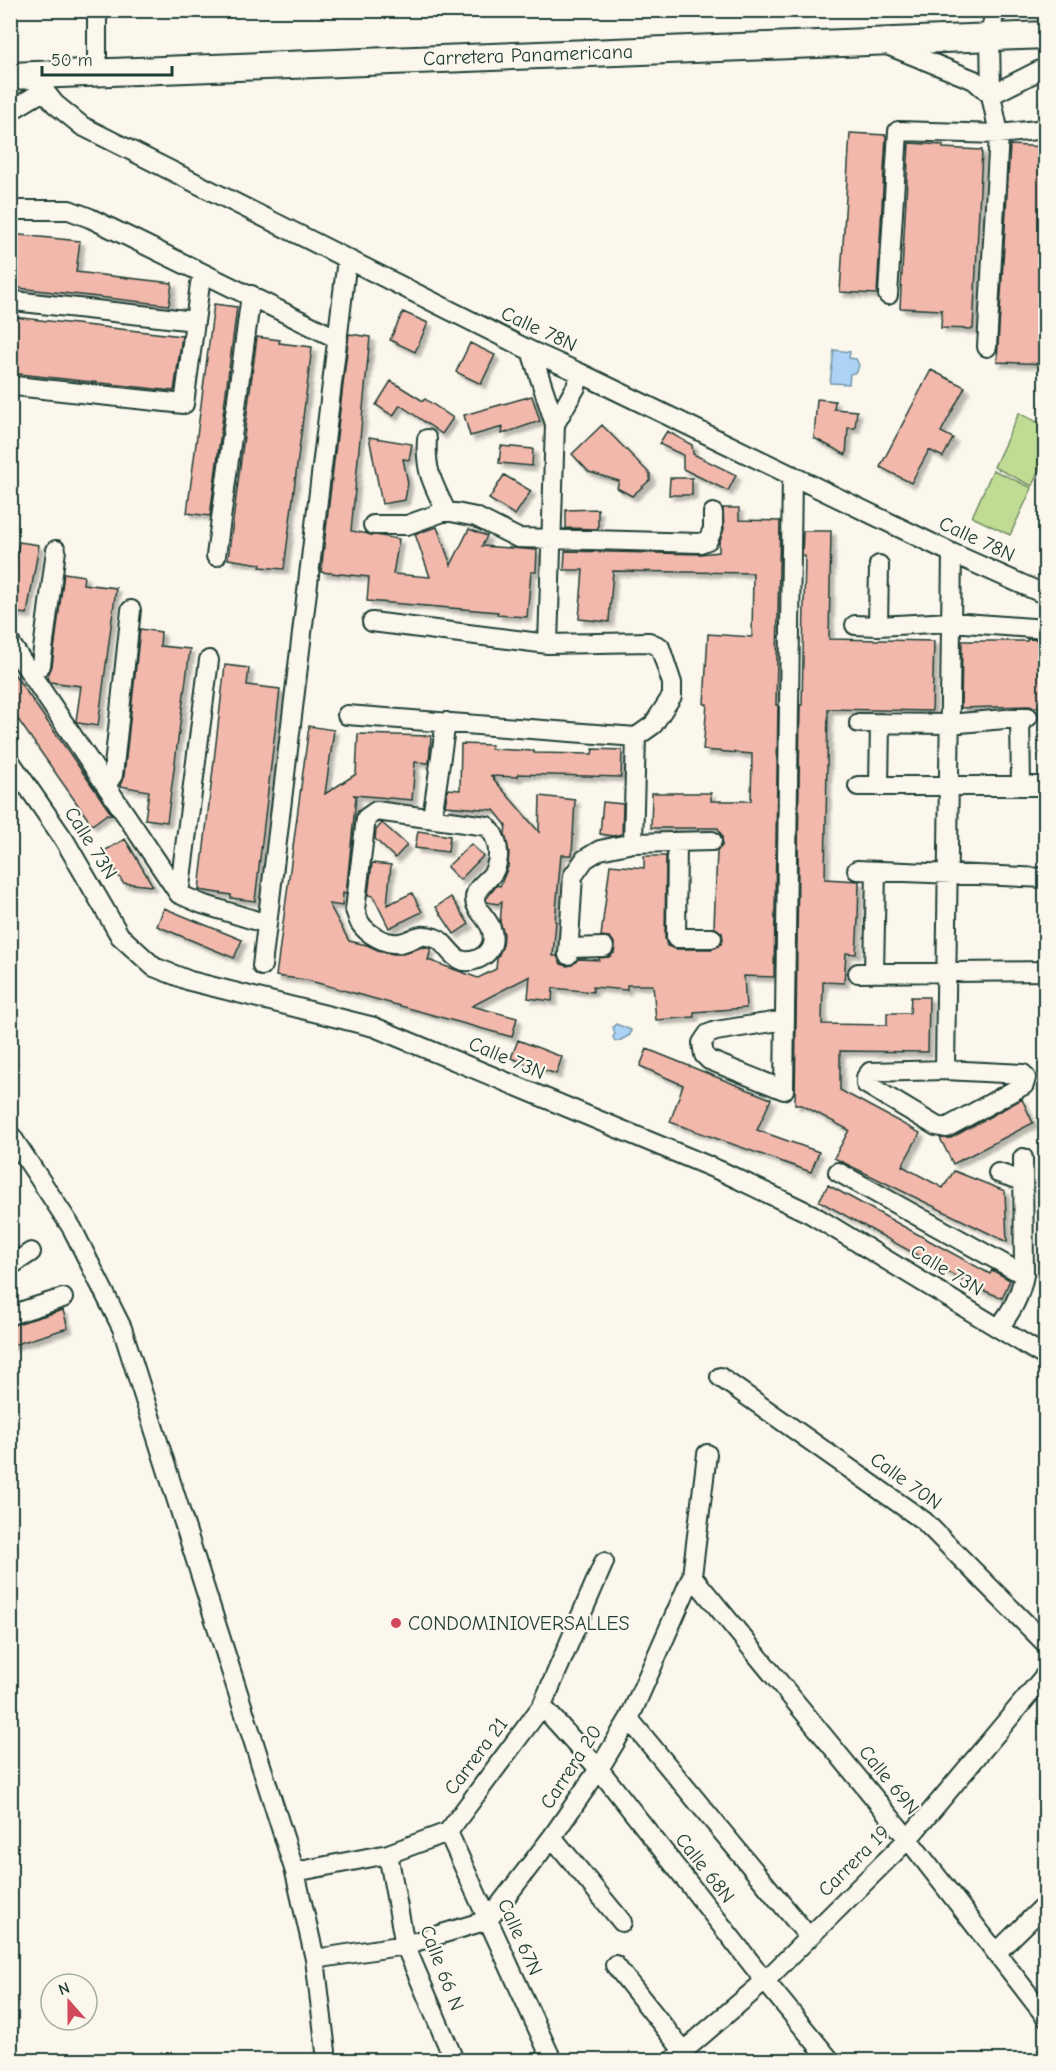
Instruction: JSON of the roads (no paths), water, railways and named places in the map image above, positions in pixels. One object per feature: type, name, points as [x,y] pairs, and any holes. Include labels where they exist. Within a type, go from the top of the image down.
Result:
[{"type":"highway","name":"Carretera Panamericana","points":[[29,80],[97,72],[1046,35]]},
{"type":"street","points":[[97,72],[97,19],[100,10]]},
{"type":"street","points":[[987,347],[999,134],[991,95],[990,36],[994,15],[1001,10]]},
{"type":"street","points":[[877,41],[974,80],[991,95]]},
{"type":"street","points":[[991,95],[1046,67]]},
{"type":"street","points":[[10,111],[29,80]]},
{"type":"street","name":"Calle 78N","points":[[29,80],[82,126],[531,351],[952,553],[1046,595]]},
{"type":"street","points":[[888,295],[898,131],[999,134],[1046,129]]},
{"type":"street","points":[[10,210],[69,210],[90,218],[338,339]]},
{"type":"street","points":[[262,966],[347,258]]},
{"type":"street","points":[[15,386],[184,404],[200,284],[204,274]]},
{"type":"street","points":[[216,556],[251,295]]},
{"type":"street","points":[[14,301],[195,321]]},
{"type":"street","points":[[531,351],[555,424],[548,644]]},
{"type":"street","points":[[555,424],[576,387],[580,373]]},
{"type":"street","points":[[426,439],[425,461],[428,474],[446,511]]},
{"type":"street","points":[[785,1020],[708,1034],[702,1043],[704,1055],[709,1060],[784,1090],[785,1020],[792,475]]},
{"type":"street","points":[[373,525],[407,525],[446,511],[476,517],[518,538],[700,543],[708,540],[713,529],[713,513]]},
{"type":"street","points":[[31,674],[41,665],[56,550]]},
{"type":"street","points":[[945,1070],[952,553]]},
{"type":"street","points":[[878,626],[879,565]]},
{"type":"street","points":[[106,784],[113,776],[132,610]]},
{"type":"street","points":[[347,715],[636,737],[653,725],[672,696],[672,683],[660,647],[649,642],[548,644],[372,622]]},
{"type":"street","points":[[855,625],[951,622],[1046,629]]},
{"type":"street","points":[[10,643],[179,894],[202,904],[267,924]]},
{"type":"street","points":[[179,894],[209,660]]},
{"type":"street","points":[[859,723],[950,724],[1024,718],[1021,786]]},
{"type":"street","points":[[432,818],[446,722]]},
{"type":"street","points":[[879,786],[880,723]]},
{"type":"street","points":[[633,843],[636,737]]},
{"type":"street","name":"Calle 73N","points":[[10,761],[65,841],[120,936],[154,968],[190,981],[374,1027],[723,1172],[811,1214],[1046,1357]]},
{"type":"street","points":[[858,786],[1046,786]]},
{"type":"street","points":[[376,811],[432,818],[488,826],[496,838],[498,844],[495,870],[478,889],[475,896],[475,903],[490,923],[493,938],[490,950],[481,958],[466,962],[451,955],[438,938],[419,934],[400,942],[389,943],[371,934],[360,923],[355,910],[366,818],[376,811]]},
{"type":"street","points":[[604,947],[569,952],[573,876],[585,859],[600,850],[633,843],[712,841]]},
{"type":"street","points":[[677,842],[676,938],[712,938]]},
{"type":"street","points":[[857,870],[1046,878]]},
{"type":"street","points":[[876,871],[866,973],[1046,971]]},
{"type":"street","points":[[945,1070],[1023,1074],[1026,1078],[1024,1085],[946,1128],[936,1126],[866,1084],[866,1077],[870,1072],[945,1070]]},
{"type":"street","points":[[10,1134],[72,1228],[122,1328],[295,1872],[315,1959],[327,2061]]},
{"type":"street","points":[[999,1328],[1021,1293],[1024,1275],[1023,1158]]},
{"type":"street","points":[[838,1172],[1024,1275]]},
{"type":"street","points":[[998,1173],[1023,1181]]},
{"type":"street","points":[[10,1266],[32,1252]]},
{"type":"street","points":[[10,1315],[63,1298]]},
{"type":"street","name":"Calle 70N","points":[[720,1377],[924,1521],[1046,1644]]},
{"type":"street","name":"Carrera 20","points":[[488,1920],[552,1837],[599,1769],[628,1719],[692,1576],[707,1454]]},
{"type":"street","name":"Carrera 21","points":[[448,1832],[542,1706],[604,1562]]},
{"type":"street","name":"Calle 69N","points":[[692,1576],[908,1839],[1046,2017]]},
{"type":"street","name":"Carrera 19","points":[[679,2056],[765,1981],[908,1839],[1046,1674]]},
{"type":"street","name":"Calle 68N","points":[[542,1706],[599,1769],[825,2059]]},
{"type":"street","points":[[628,1719],[809,1937]]},
{"type":"street","points":[[295,1872],[388,1854],[448,1832]]},
{"type":"street","name":"Calle 67N","points":[[448,1832],[552,2061]]},
{"type":"street","points":[[552,1837],[622,1922]]},
{"type":"street","name":"Calle 66 N","points":[[388,1854],[405,1945],[454,2061]]},
{"type":"street","points":[[996,1953],[1046,1904]]},
{"type":"street","points":[[315,1959],[405,1945],[488,1920]]},
{"type":"street","points":[[615,1965],[679,2056]]},
{"type":"water","points":[[834,350],[850,352],[849,358],[856,359],[859,365],[857,372],[850,374],[849,384],[830,383]]},
{"type":"water","points":[[616,1024],[631,1030],[630,1035],[615,1041],[613,1027]]},
{"type":"place","name":"CONDOMINIOVERSALLES","points":[[396,1623]]}]
